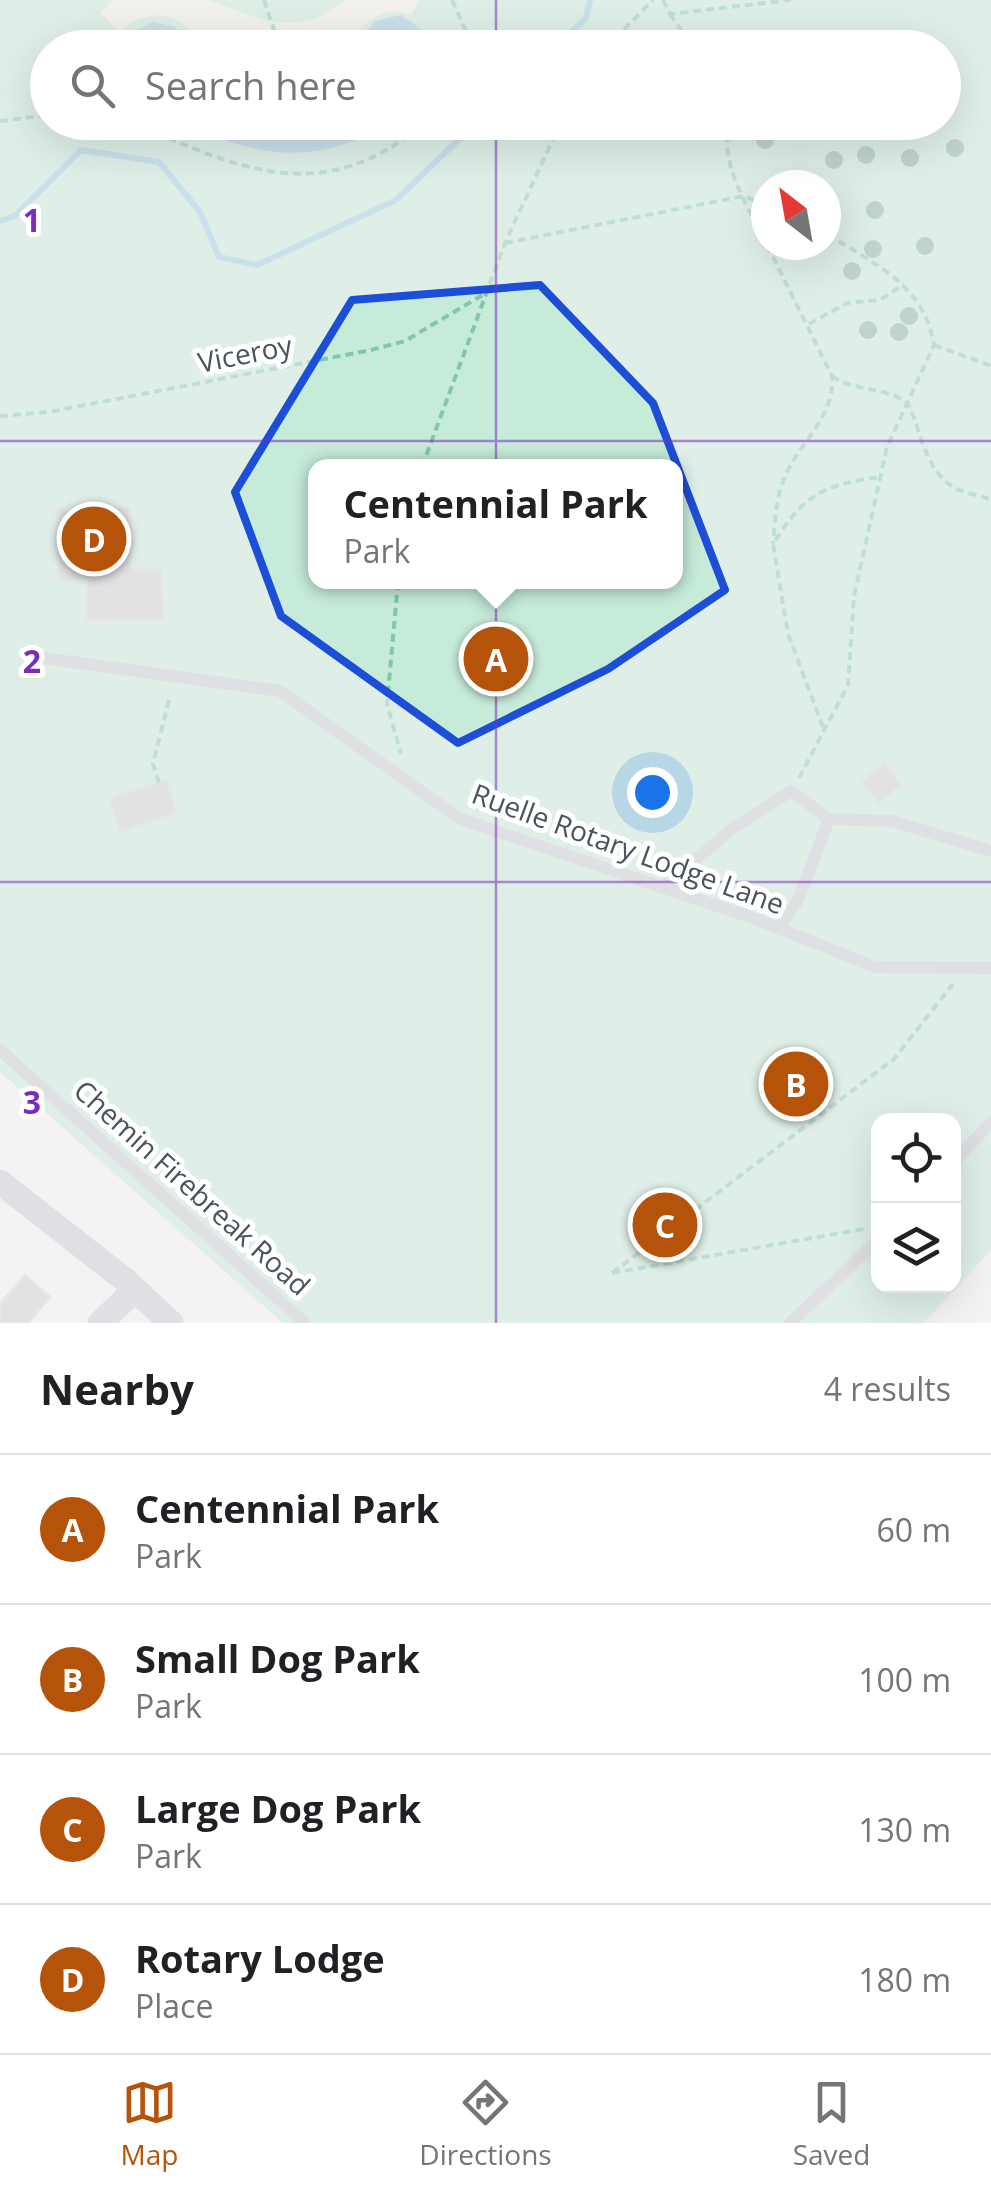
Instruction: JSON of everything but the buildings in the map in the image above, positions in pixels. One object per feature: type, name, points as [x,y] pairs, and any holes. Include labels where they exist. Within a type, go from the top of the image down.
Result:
[{"type":"street","points":[[0,1182],[172,1323]]},
{"type":"street","points":[[100,1323],[135,1290]]},
{"type":"lane","name":"Ruelle Rotary Lodge Lane","points":[[42,658],[280,690],[460,819],[779,929],[875,967],[991,968]]},
{"type":"lane","points":[[662,888],[732,829],[791,791],[829,819],[892,821],[991,850]]},
{"type":"lane","points":[[779,929],[798,900],[829,819]]},
{"type":"lane","name":"Chemin Firebreak Road","points":[[0,1050],[305,1323]]},
{"type":"lane","points":[[961,1154],[991,1122]]},
{"type":"lane","points":[[790,1323],[871,1247]]},
{"type":"path","points":[[264,0],[274,30]]},
{"type":"path","points":[[452,0],[465,30]]},
{"type":"path","points":[[623,30],[652,0]]},
{"type":"path","points":[[663,0],[681,30]]},
{"type":"path","points":[[670,14],[792,0]]},
{"type":"path","points":[[0,121],[30,117]]},
{"type":"path","points":[[175,140],[241,168],[288,175],[334,172],[398,140]]},
{"type":"path","points":[[425,459],[505,244],[553,140]]},
{"type":"path","points":[[726,140],[751,211]]},
{"type":"path","points":[[505,244],[744,196],[751,199]]},
{"type":"path","points":[[791,791],[848,685],[854,596],[887,447],[934,345],[922,303],[904,284],[841,243]]},
{"type":"path","points":[[774,260],[832,376],[834,398],[786,474],[776,502],[773,544],[788,634],[824,728]]},
{"type":"path","points":[[807,325],[847,303],[880,300],[904,284]]},
{"type":"path","name":"Viceroy","points":[[0,416],[48,412],[372,350],[405,341],[486,294]]},
{"type":"path","points":[[934,345],[991,366]]},
{"type":"path","points":[[832,376],[842,384],[882,389],[908,403],[923,449],[936,468],[953,487],[991,500]]},
{"type":"path","points":[[773,544],[794,510],[821,490],[880,477]]},
{"type":"path","points":[[397,589],[387,704],[407,778]]},
{"type":"path","points":[[159,783],[153,764],[174,676]]},
{"type":"path","points":[[871,1228],[612,1273],[894,1059],[965,969]]},
{"type":"highlighted area","points":[[540,285],[653,403],[725,590],[608,669],[458,743],[281,616],[235,492],[352,300]]},
{"type":"green space","points":[[0,0],[991,0],[991,1250],[961,1283],[961,1113],[871,1113],[871,1293],[952,1293],[924,1323],[283,1323],[0,1072]]},
{"type":"sand","points":[[113,0],[207,0],[263,20],[289,23],[314,20],[347,0],[418,0],[412,15],[382,14],[359,30],[190,30],[176,20],[154,15],[118,30],[100,13]]},
{"type":"water","points":[[401,15],[423,30],[367,30],[375,21]]},
{"type":"water","points":[[153,22],[178,30],[138,30]]},
{"type":"water","points":[[226,140],[356,140],[289,153]]},
{"type":"waterway","points":[[574,30],[586,18],[590,0]]},
{"type":"waterway","points":[[0,221],[15,216],[81,150],[159,162],[200,212],[219,257],[257,265],[396,200],[458,140]]},
{"type":"place","name":"Rotary Lodge","points":[[94,539]]},
{"type":"place","name":"Centennial Park","points":[[496,659]]},
{"type":"place","name":"Small Dog Park","points":[[796,1084]]},
{"type":"place","name":"Large Dog Park","points":[[665,1225]]}]
